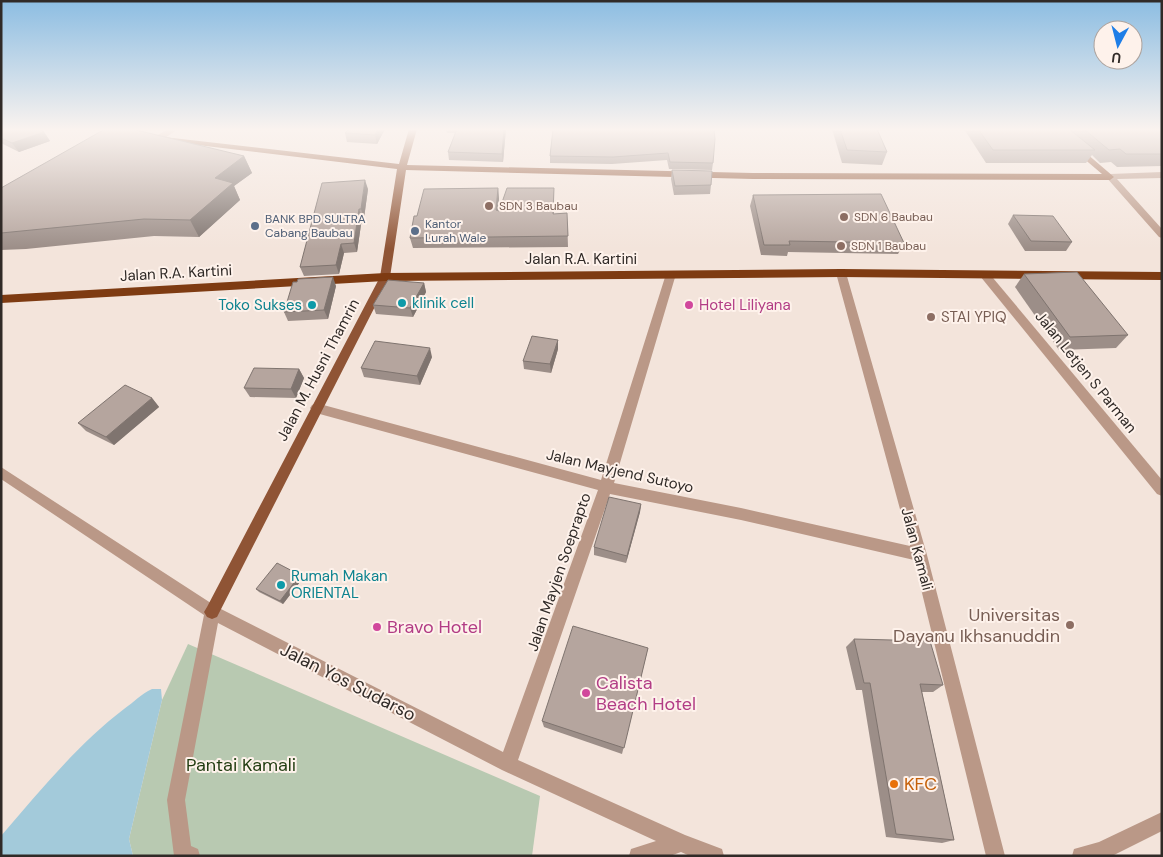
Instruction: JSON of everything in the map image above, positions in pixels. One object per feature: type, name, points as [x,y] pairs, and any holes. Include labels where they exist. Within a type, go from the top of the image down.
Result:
[{"type":"highway","name":"Jalan R.A. Kartini","points":[[1,299],[385,277],[841,273],[1162,276]]},
{"type":"main road","name":"Jalan M. Husni Thamrin","points":[[212,612],[385,277],[402,169]]},
{"type":"main road","points":[[480,169],[753,176],[1110,177]]},
{"type":"main road","points":[[1101,169],[1110,177]]},
{"type":"street","points":[[1110,177],[1162,175]]},
{"type":"street","points":[[1110,177],[1162,235]]},
{"type":"street","name":"Jalan Kamali","points":[[841,273],[920,555],[996,856]]},
{"type":"street","name":"Jalan Mayjen Soeprapto","points":[[508,764],[606,487],[671,274]]},
{"type":"street","name":"Jalan Letjen S Parman","points":[[984,274],[1162,490]]},
{"type":"street","name":"Jalan Mayjend Sutoyo","points":[[316,408],[606,487],[741,514],[920,555]]},
{"type":"street","name":"Jalan Yos Sudarso","points":[[1,472],[212,612],[508,764],[681,843],[715,856]]},
{"type":"street","points":[[191,856],[182,852],[176,800],[212,612]]},
{"type":"street","points":[[1080,856],[1101,851],[1162,821]]},
{"type":"street","points":[[638,856],[681,843]]},
{"type":"green space","name":"Pantai Kamali","points":[[188,644],[540,796],[532,856],[133,856],[129,839],[162,700]]},
{"type":"water","points":[[152,689],[161,689],[162,700],[129,839],[133,856],[1,856],[1,836],[44,786],[91,737]]},
{"type":"building","points":[[35,169],[227,169],[215,178],[233,183],[190,220],[144,219],[1,233],[1,188]]},
{"type":"building","points":[[672,170],[712,171],[711,185],[675,186]]},
{"type":"building","points":[[365,180],[354,243],[341,244],[336,265],[300,267],[322,183]]},
{"type":"building","points":[[498,188],[496,210],[499,211],[507,188],[554,188],[553,214],[567,213],[568,236],[410,238],[414,216],[417,216],[424,189]]},
{"type":"building","points":[[881,194],[904,243],[789,241],[790,245],[764,245],[753,195]]},
{"type":"building","points":[[1013,215],[1053,216],[1072,242],[1031,241]]},
{"type":"building","points":[[1077,272],[1128,335],[1070,337],[1024,274]]},
{"type":"building","points":[[333,277],[324,310],[284,312],[293,282],[297,282],[298,279]]},
{"type":"building","points":[[388,280],[424,283],[410,308],[373,305]]},
{"type":"building","points":[[532,336],[558,340],[550,364],[523,361]]},
{"type":"building","points":[[375,341],[430,348],[417,376],[361,368]]},
{"type":"building","points":[[254,368],[299,369],[291,389],[244,388]]},
{"type":"building","points":[[125,385],[152,398],[106,437],[78,423]]},
{"type":"building","points":[[609,497],[641,504],[627,556],[594,547]]},
{"type":"building","name":"Rumah Makan ORIENTAL","points":[[277,563],[300,575],[280,601],[256,589]]},
{"type":"building","points":[[573,626],[648,648],[624,748],[542,721]]},
{"type":"building","points":[[854,639],[930,641],[943,685],[920,684],[954,840],[896,834],[870,683],[864,683]]},
{"type":"place","name":"SDN 3 Baubau","points":[[489,206]]},
{"type":"place","name":"SDN 6 Baubau","points":[[844,217]]},
{"type":"place","name":"BANK BPD SULTRA Cabang Baubau","points":[[255,226]]},
{"type":"place","name":"Kantor Lurah Wale","points":[[415,231]]},
{"type":"place","name":"SDN 1 Baubau","points":[[841,246]]},
{"type":"place","name":"klinik cell","points":[[402,303]]},
{"type":"place","name":"Toko Sukses","points":[[312,305]]},
{"type":"place","name":"Hotel Liliyana","points":[[689,305]]},
{"type":"place","name":"STAI YPIQ","points":[[931,317]]},
{"type":"place","name":"Rumah Makan ORIENTAL","points":[[281,585]]},
{"type":"place","name":"Universitas Dayanu Ikhsanuddin","points":[[1070,625]]},
{"type":"place","name":"Bravo Hotel","points":[[377,627]]},
{"type":"place","name":"Calista Beach Hotel","points":[[586,693]]},
{"type":"place","name":"KFC","points":[[894,784]]}]
